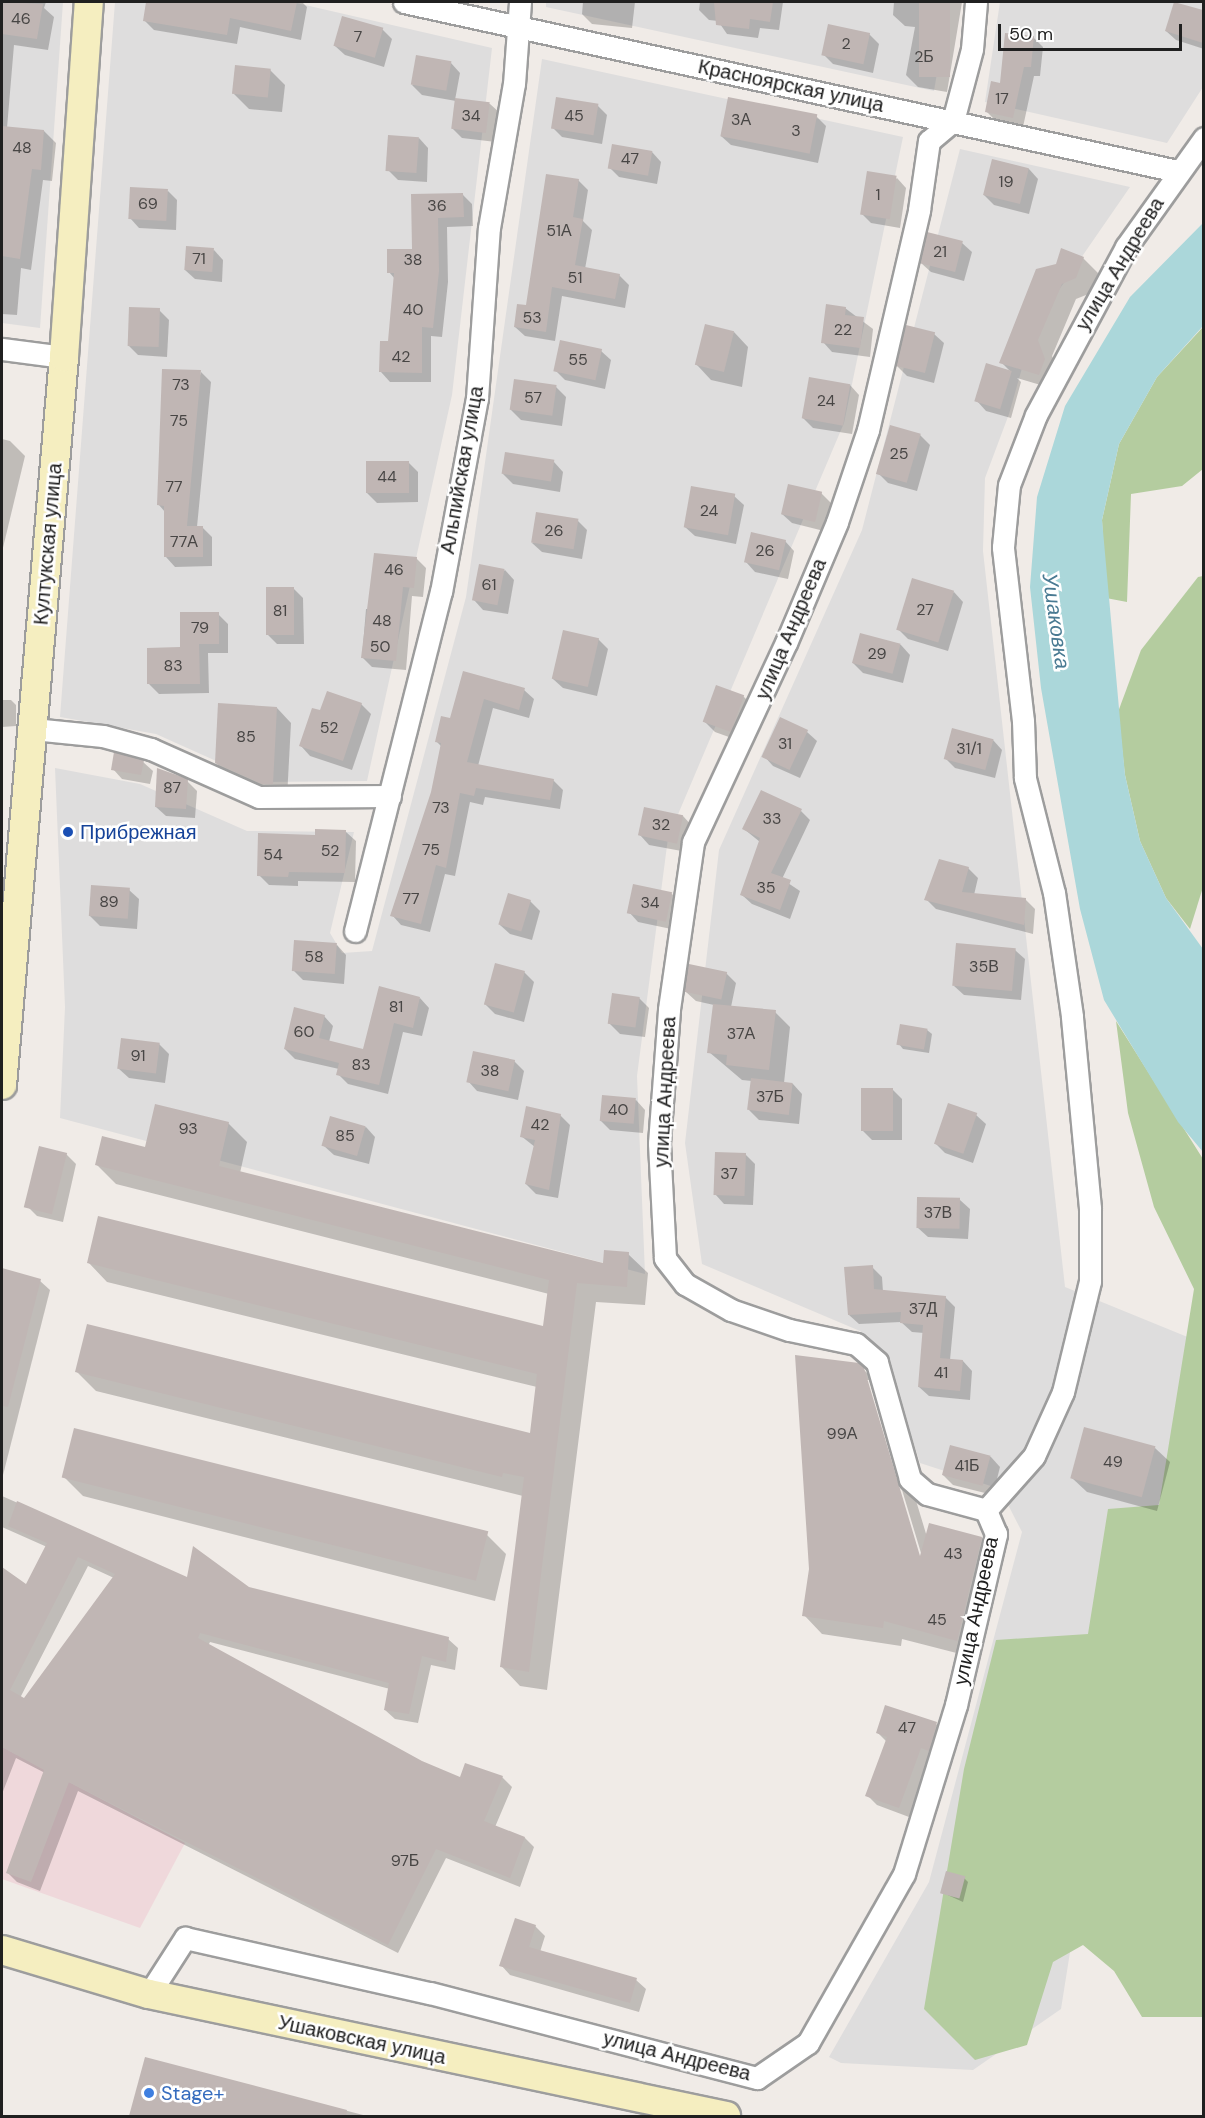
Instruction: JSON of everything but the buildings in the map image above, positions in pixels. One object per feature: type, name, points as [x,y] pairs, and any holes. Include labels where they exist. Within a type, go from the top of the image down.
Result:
[{"type":"main road","name":"Култукская улица","points":[[2,1085],[64,357],[89,2]]},
{"type":"main road","name":"Ушаковская улица","points":[[2,1950],[149,1994],[726,2116]]},
{"type":"street","name":"Красноярская улица","points":[[404,2],[1178,171]]},
{"type":"street","name":"Альпийская улица","points":[[356,931],[441,592],[477,398],[489,228],[520,27],[520,2]]},
{"type":"street","points":[[953,121],[972,49],[976,2]]},
{"type":"street","name":"улица Андреева","points":[[953,121],[929,141],[919,210],[868,430],[837,522],[693,842],[669,1009],[659,1143],[665,1258],[685,1284],[731,1310],[789,1330],[856,1344],[877,1362],[910,1479],[927,1494],[986,1510]]},
{"type":"street","name":"улица Андреева","points":[[986,1510],[1034,1456],[1063,1392],[1090,1281],[1090,1208],[1072,1016],[1054,894],[1025,778],[1023,721],[1003,547],[1009,485],[1036,415],[1126,247],[1203,138]]},
{"type":"street","points":[[2,349],[64,357]]},
{"type":"street","points":[[33,729],[103,736],[151,749],[259,797],[390,796]]},
{"type":"street","name":"улица Андреева","points":[[149,1994],[185,1938],[430,1993],[757,2078],[808,2043],[904,1875],[956,1705],[996,1534],[986,1510]]},
{"type":"shaded area","points":[[2,2],[63,2],[40,328],[2,323]]},
{"type":"shaded area","points":[[115,2],[292,2],[492,48],[452,395],[367,781],[263,782],[156,734],[60,717]]},
{"type":"shaded area","points":[[546,2],[949,2],[934,91],[546,7]]},
{"type":"shaded area","points":[[1000,2],[1203,2],[1203,87],[1167,143],[985,102]]},
{"type":"shaded area","points":[[542,59],[903,137],[844,423],[668,838],[637,1076],[645,1274],[60,1118],[65,1007],[55,768],[140,784],[247,831],[354,832],[330,933],[342,953],[372,951],[466,597]]},
{"type":"shaded area","points":[[960,149],[1130,187],[1034,326],[1009,414],[985,478],[983,551],[1065,1287],[1190,1338],[1203,1373],[1074,1927],[1061,2009],[973,2070],[841,2063],[829,2057],[929,1882],[1022,1532],[1000,1489],[920,1463],[885,1354],[860,1331],[702,1264],[685,1143],[719,850],[862,530]]},
{"type":"shaded area","points":[[2,1747],[185,1843],[140,1928],[2,1879]]},
{"type":"green space","points":[[1203,327],[1203,469],[1182,486],[1131,494],[1127,602],[1106,598],[1102,520],[1119,444],[1157,377]]},
{"type":"green space","points":[[1203,576],[1204,884],[1190,929],[1166,898],[1140,841],[1125,775],[1118,712],[1141,650],[1198,577]]},
{"type":"green space","points":[[1116,1021],[1203,1159],[1203,2017],[1142,2017],[1114,1971],[1083,1945],[1053,1962],[1027,2045],[975,2060],[924,2009],[964,1769],[996,1640],[1088,1634],[1108,1509],[1159,1505],[1194,1289],[1154,1207],[1128,1113]]},
{"type":"water","name":"Ушаковка","points":[[1203,223],[1203,326],[1157,377],[1119,444],[1102,520],[1125,775],[1140,841],[1166,898],[1203,949],[1203,1152],[1178,1122],[1104,1000],[1080,909],[1041,688],[1030,587],[1037,497],[1065,406],[1130,297]]},
{"type":"place","name":"Прибрежная","points":[[68,832]]},
{"type":"place","name":"Stage+","points":[[149,2093]]}]
